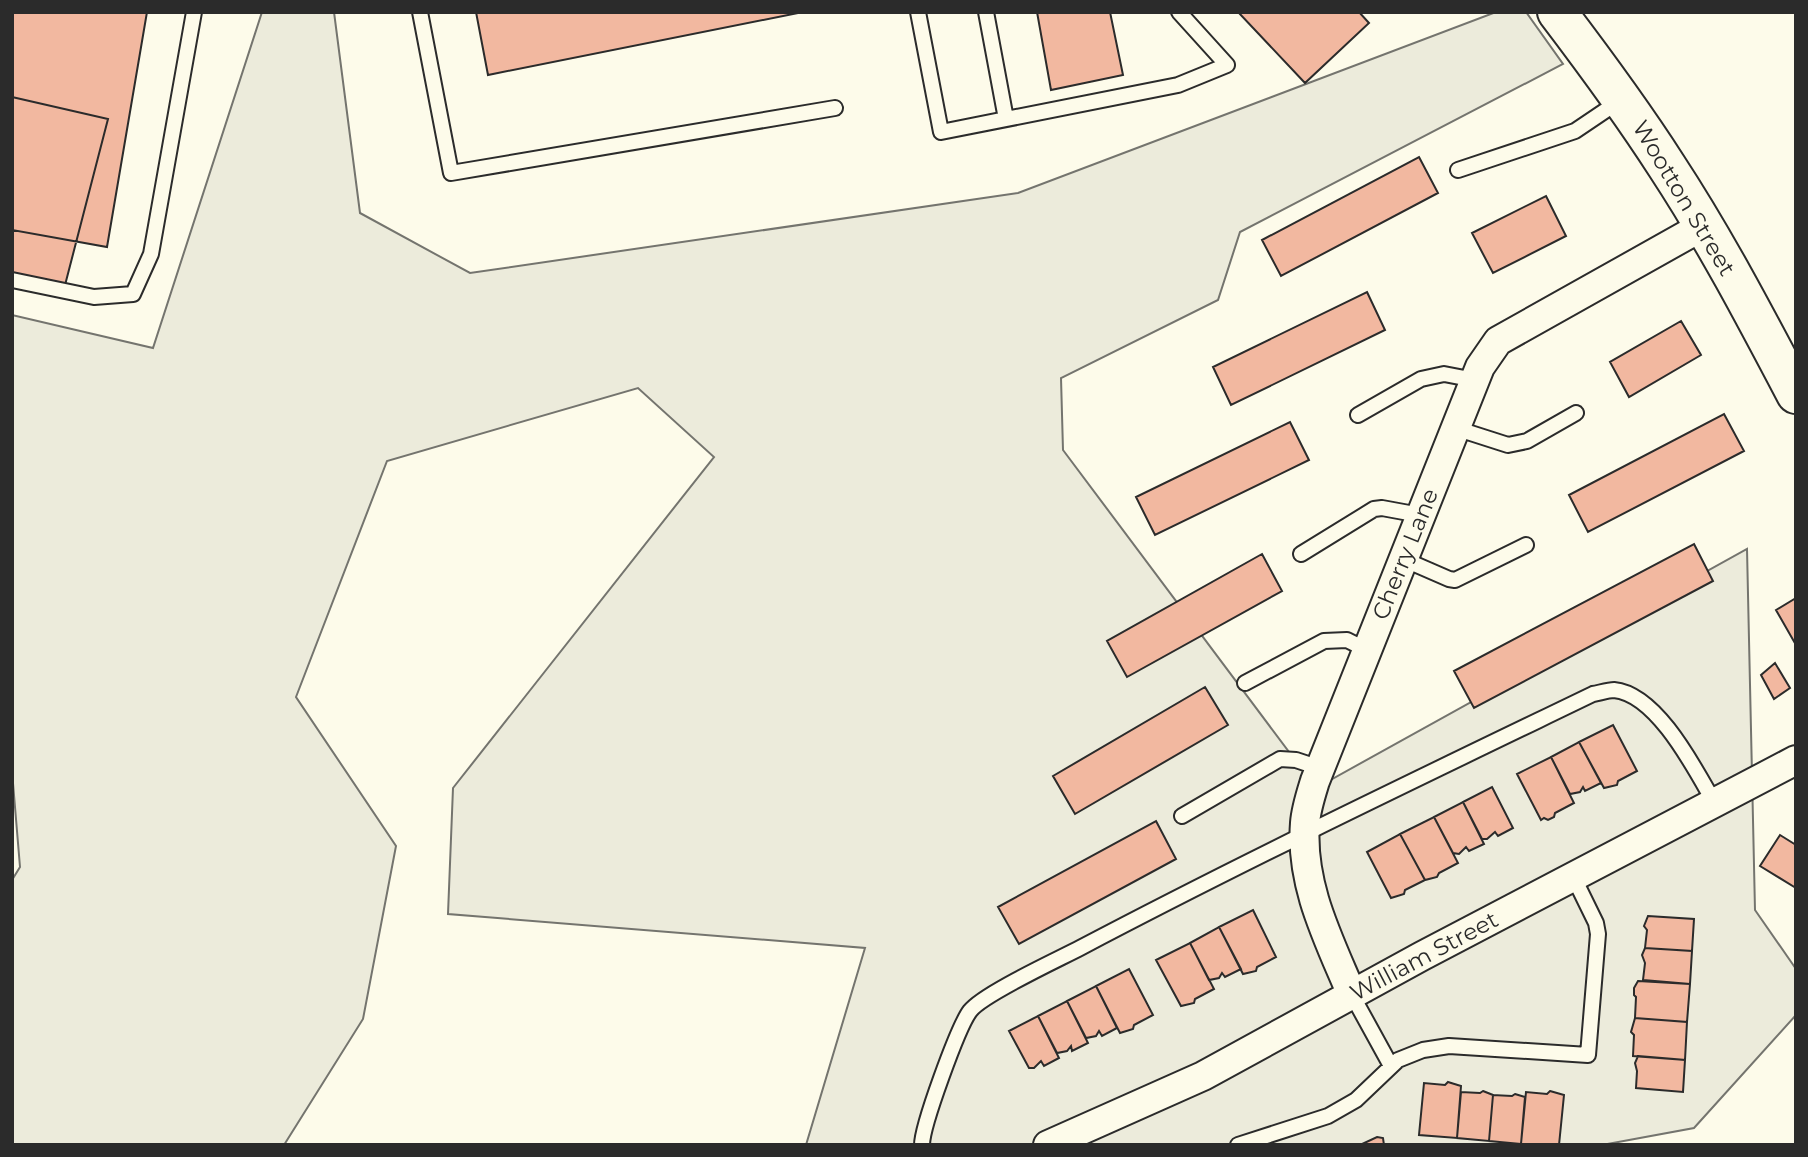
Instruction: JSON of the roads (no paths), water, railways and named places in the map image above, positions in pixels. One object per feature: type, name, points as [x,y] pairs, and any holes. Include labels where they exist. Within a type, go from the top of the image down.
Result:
[{"type":"street","name":"Wootton Street","points":[[1557,12],[1623,99],[1703,226],[1796,394]]},
{"type":"street","name":"Cherry Lane","points":[[1352,995],[1314,904],[1305,863],[1305,821],[1320,768],[1480,367],[1498,341],[1703,226]]},
{"type":"street","name":"William Street","points":[[1048,1145],[1203,1076],[1573,876],[1796,760]]},
{"type":"lane","points":[[12,280],[94,298],[133,294],[151,254],[194,12]]},
{"type":"lane","points":[[420,12],[451,173],[835,108]]},
{"type":"lane","points":[[918,12],[941,132],[1178,85],[1227,65],[1179,12]]},
{"type":"lane","points":[[986,12],[1006,119]]},
{"type":"lane","points":[[1458,170],[1575,131],[1623,99]]},
{"type":"lane","points":[[1358,415],[1420,379],[1444,374],[1475,380]]},
{"type":"lane","points":[[1455,428],[1508,445],[1527,440],[1576,413]]},
{"type":"lane","points":[[1301,554],[1374,509],[1382,508],[1420,516]]},
{"type":"lane","points":[[1403,559],[1455,580],[1526,545]]},
{"type":"lane","points":[[1245,683],[1324,641],[1347,640],[1367,650]]},
{"type":"lane","points":[[922,1145],[932,1105],[970,1010],[991,995],[1305,834],[1593,694],[1614,690],[1631,696],[1661,719],[1690,760],[1714,802]]},
{"type":"lane","points":[[1182,816],[1280,759],[1296,760],[1320,768]]},
{"type":"lane","points":[[1238,1145],[1328,1116],[1356,1100],[1398,1060],[1423,1050],[1449,1046],[1588,1055],[1598,934],[1596,923],[1573,876]]},
{"type":"lane","points":[[1352,995],[1391,1066]]}]
